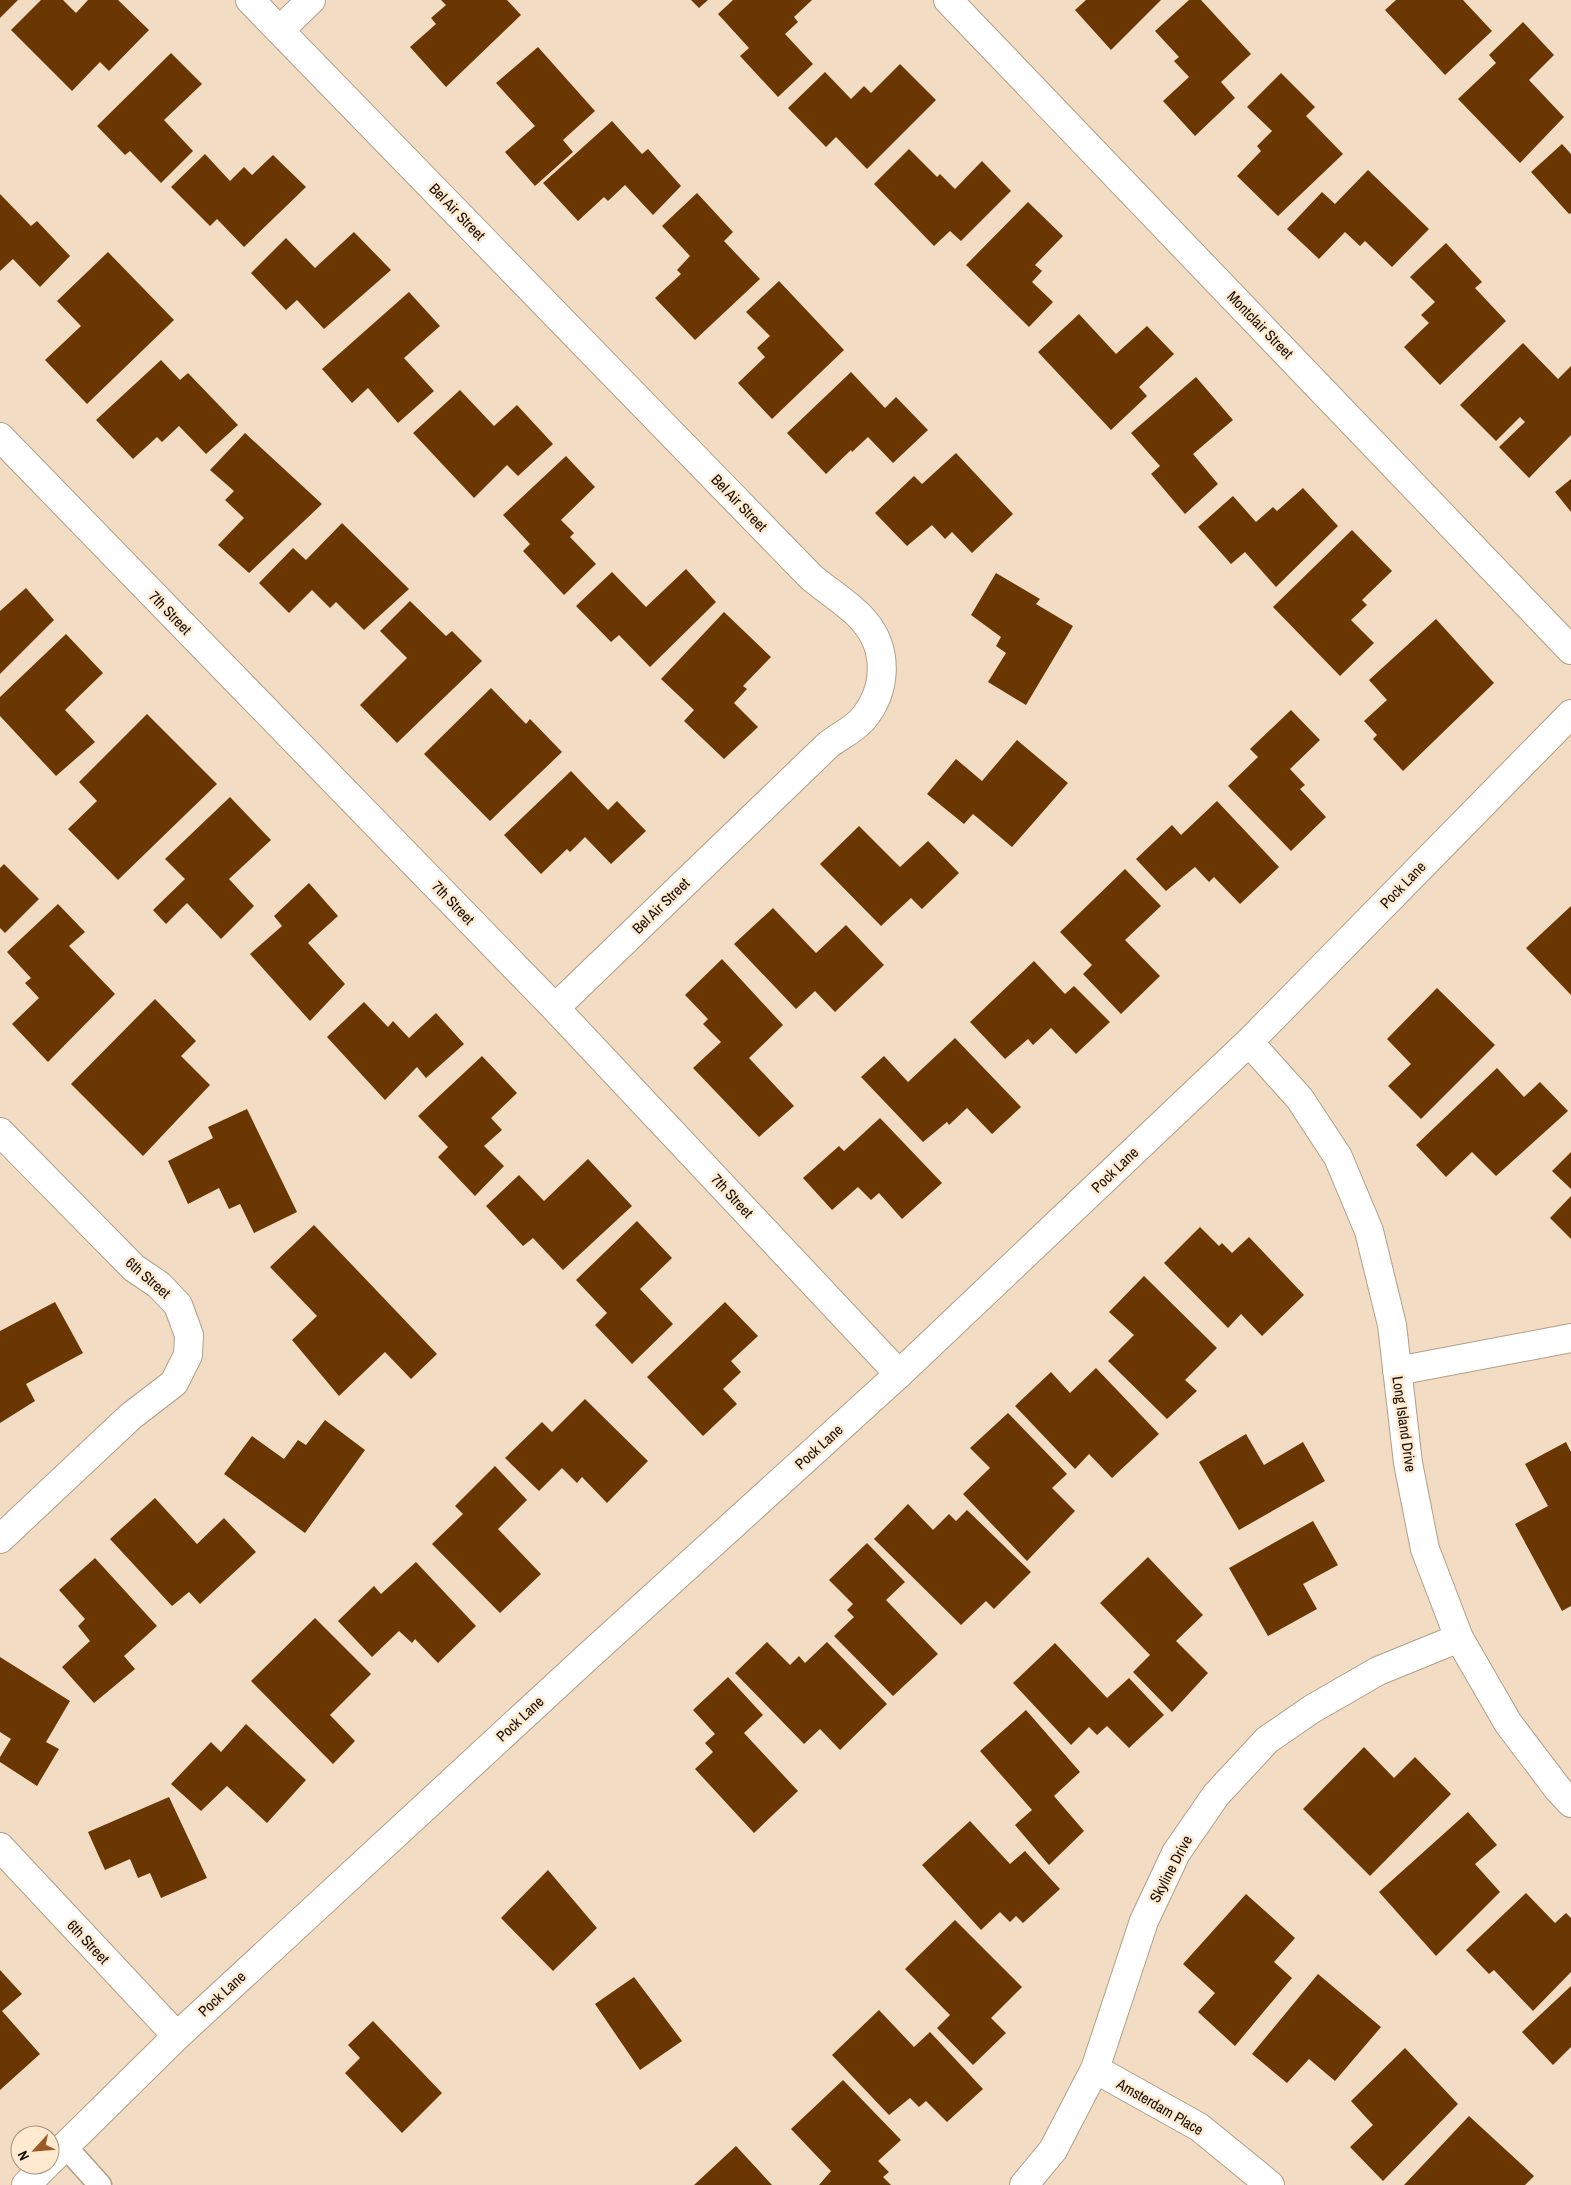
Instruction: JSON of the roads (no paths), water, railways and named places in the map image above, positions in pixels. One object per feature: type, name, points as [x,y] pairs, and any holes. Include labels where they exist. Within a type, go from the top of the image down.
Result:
[{"type":"street","name":"Bel Air Street","points":[[250,0],[811,577],[864,621],[880,649],[883,662],[879,690],[862,720],[828,745],[555,1008]]},
{"type":"street","points":[[280,30],[311,0]]},
{"type":"street","name":"Montclair Street","points":[[948,0],[1571,650]]},
{"type":"street","name":"7th Street","points":[[0,437],[555,1008],[899,1374]]},
{"type":"street","name":"Pock Lane","points":[[60,2152],[177,2036],[576,1667],[899,1374],[1249,1042],[1571,714]]},
{"type":"street","name":"Long Island Drive","points":[[1249,1042],[1300,1099],[1338,1157],[1368,1231],[1392,1325],[1408,1463],[1425,1549],[1459,1638],[1508,1723],[1558,1789],[1571,1803]]},
{"type":"street","name":"6th Street","points":[[0,1132],[134,1268],[160,1285],[178,1305],[189,1335],[188,1355],[174,1383],[131,1416],[0,1539]]},
{"type":"street","points":[[1397,1371],[1571,1338]]},
{"type":"street","name":"Skyline Drive","points":[[1024,2185],[1052,2150],[1095,2069],[1144,1921],[1176,1853],[1216,1795],[1267,1740],[1312,1709],[1378,1671],[1459,1638]]},
{"type":"street","name":"6th Street","points":[[0,1848],[177,2036]]},
{"type":"street","name":"Amsterdam Place","points":[[1095,2069],[1199,2127],[1270,2185]]},
{"type":"street","points":[[26,2185],[36,2175]]},
{"type":"lane","points":[[60,2155],[100,2185]]}]
